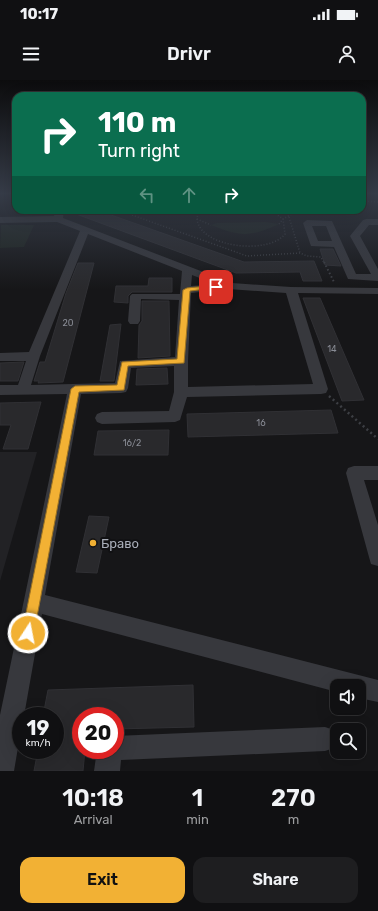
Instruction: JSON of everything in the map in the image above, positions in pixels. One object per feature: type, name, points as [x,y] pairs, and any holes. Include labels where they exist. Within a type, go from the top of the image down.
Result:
[{"type":"street","points":[[78,225],[230,286]]},
{"type":"street","points":[[338,244],[352,277],[378,277],[355,236],[363,225]]},
{"type":"street","points":[[23,389],[34,356],[85,229]]},
{"type":"street","points":[[102,418],[175,416],[181,392],[181,361],[187,270]]},
{"type":"street","points":[[134,321],[136,296],[186,293],[230,286],[291,290],[378,291]]},
{"type":"street","points":[[181,392],[321,389],[291,290]]},
{"type":"street","points":[[0,357],[34,356]]},
{"type":"street","points":[[0,390],[121,388],[125,364],[181,361]]},
{"type":"street","points":[[1,771],[75,389]]},
{"type":"street","points":[[378,473],[354,474],[378,557]]},
{"type":"street","points":[[34,602],[331,679]]},
{"type":"street","points":[[366,688],[378,692]]},
{"type":"street","points":[[124,748],[325,739]]},
{"type":"street","points":[[107,771],[108,759]]},
{"type":"path","points":[[161,225],[247,256],[300,253],[307,256],[321,257],[339,291]]},
{"type":"path","points":[[199,225],[201,230],[218,240],[229,244],[244,246],[270,245],[278,242],[285,234],[284,225]]},
{"type":"path","points":[[292,225],[300,253]]},
{"type":"path","points":[[321,389],[378,439]]},
{"type":"shaded area","points":[[1,225],[34,225],[24,247],[0,248]]},
{"type":"shaded area","points":[[212,225],[276,225],[261,231],[245,234],[221,229]]},
{"type":"shaded area","points":[[0,452],[37,452],[0,581]]},
{"type":"building","points":[[107,225],[140,225],[244,262],[314,261],[322,281],[303,281],[300,272],[236,273]]},
{"type":"building","points":[[320,249],[333,249],[341,266],[325,265]]},
{"type":"building","points":[[78,263],[94,263],[63,382],[38,383],[39,381],[34,381],[40,362],[45,362],[66,293]]},
{"type":"building","points":[[149,278],[172,278],[172,292],[132,292],[128,296],[128,303],[114,302],[116,286],[148,286]]},
{"type":"building","points":[[303,298],[320,298],[364,400],[342,401]]},
{"type":"building","points":[[142,301],[169,301],[170,356],[138,358],[139,325],[142,321]]},
{"type":"building","points":[[121,324],[114,381],[100,381],[110,325]]},
{"type":"building","points":[[24,362],[18,381],[0,381],[0,363]]},
{"type":"building","points":[[167,368],[168,384],[136,385],[137,369]]},
{"type":"building","points":[[41,402],[28,449],[3,449],[11,425],[0,425],[0,403]]},
{"type":"building","points":[[331,410],[338,433],[188,437],[187,414]]},
{"type":"building","points":[[169,430],[168,455],[94,455],[98,431]]},
{"type":"building","points":[[89,516],[109,517],[97,573],[76,572]]},
{"type":"building","points":[[193,685],[194,727],[124,729],[124,707],[72,707],[72,759],[84,759],[83,771],[34,771],[36,759],[64,759],[64,707],[45,707],[48,690]]},
{"type":"place","name":"Браво","points":[[93,543]]},
{"type":"route","points":[[28,633],[75,389],[121,388],[125,364],[181,361],[187,290],[216,287]]}]
